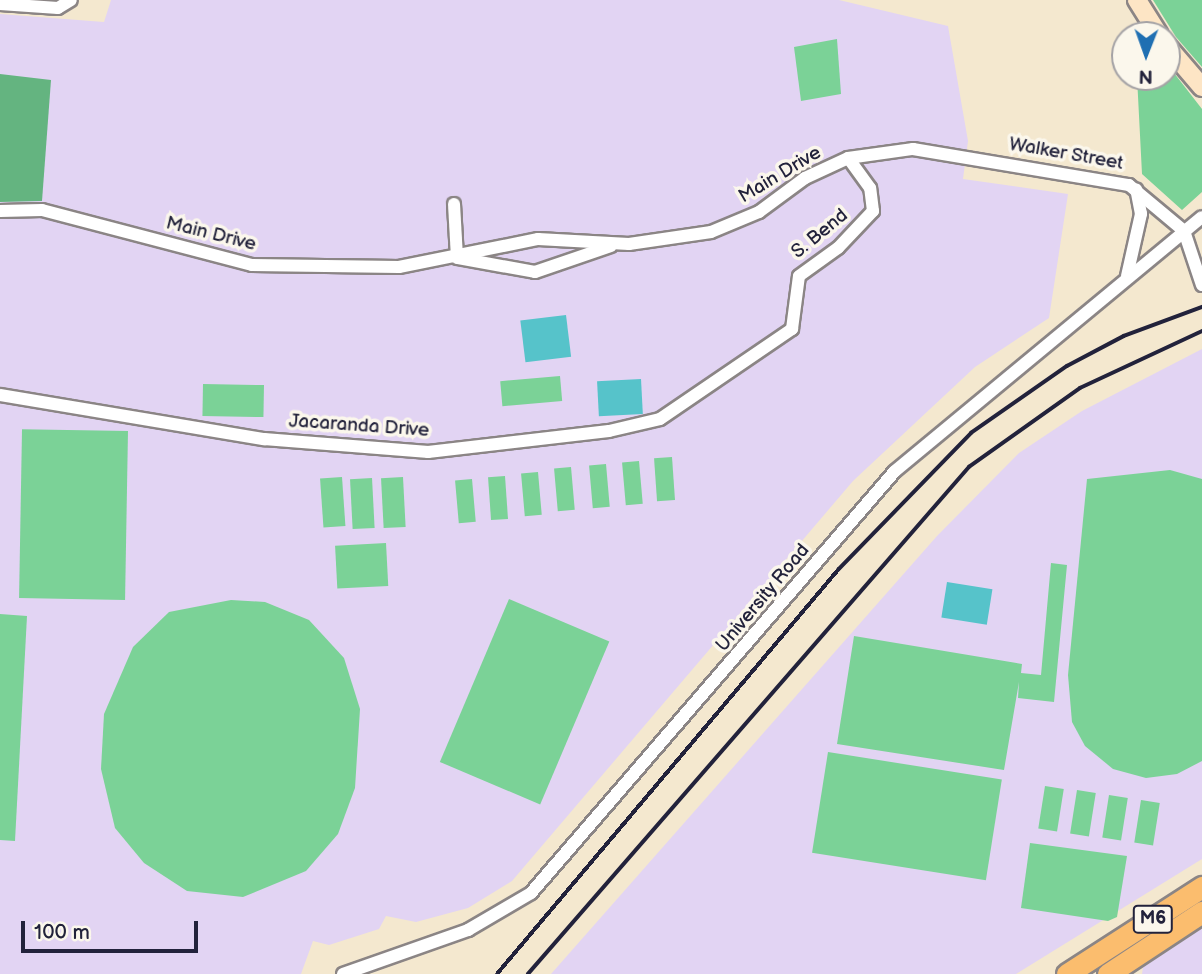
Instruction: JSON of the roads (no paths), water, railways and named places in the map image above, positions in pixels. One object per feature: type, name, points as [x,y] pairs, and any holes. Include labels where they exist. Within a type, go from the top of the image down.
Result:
[{"type":"main road","points":[[1137,0],[1150,21]]},
{"type":"main road","points":[[1181,62],[1202,86]]},
{"type":"main road","name":"M6","points":[[1067,974],[1202,887]]},
{"type":"main road","name":"M6","points":[[1112,972],[1202,912]]},
{"type":"main road","points":[[1105,950],[1112,972]]},
{"type":"street","points":[[0,4],[58,8],[71,0]]},
{"type":"street","name":"Main Drive","points":[[0,211],[42,210],[252,265],[331,270],[457,258],[538,239],[614,244],[666,241],[741,221],[848,158],[890,149],[966,156]]},
{"type":"street","name":"Walker Street","points":[[966,156],[1136,189],[1184,231]]},
{"type":"street","name":"S. Bend","points":[[794,307],[799,276],[838,248],[873,211],[870,188],[848,158]]},
{"type":"street","points":[[1127,276],[1141,215],[1136,189]]},
{"type":"street","points":[[454,204],[457,258]]},
{"type":"street","name":"University Road","points":[[343,974],[468,930],[531,893],[895,471],[1127,276],[1202,217]]},
{"type":"street","points":[[1184,231],[1202,285]]},
{"type":"street","name":"Main Drive","points":[[457,258],[535,272],[614,244]]},
{"type":"street","name":"Jacaranda Drive","points":[[0,395],[264,439],[428,452],[498,445],[665,417],[790,331],[794,307]]},
{"type":"water","points":[[566,315],[571,357],[525,362],[520,321]]},
{"type":"water","points":[[641,379],[643,414],[599,416],[597,381]]},
{"type":"water","points":[[947,582],[992,589],[987,625],[941,618]]},
{"type":"railway","points":[[497,974],[838,570],[971,433],[1067,366],[1124,336],[1202,307]]},
{"type":"railway","points":[[528,974],[969,467],[1080,388],[1202,331]]}]
